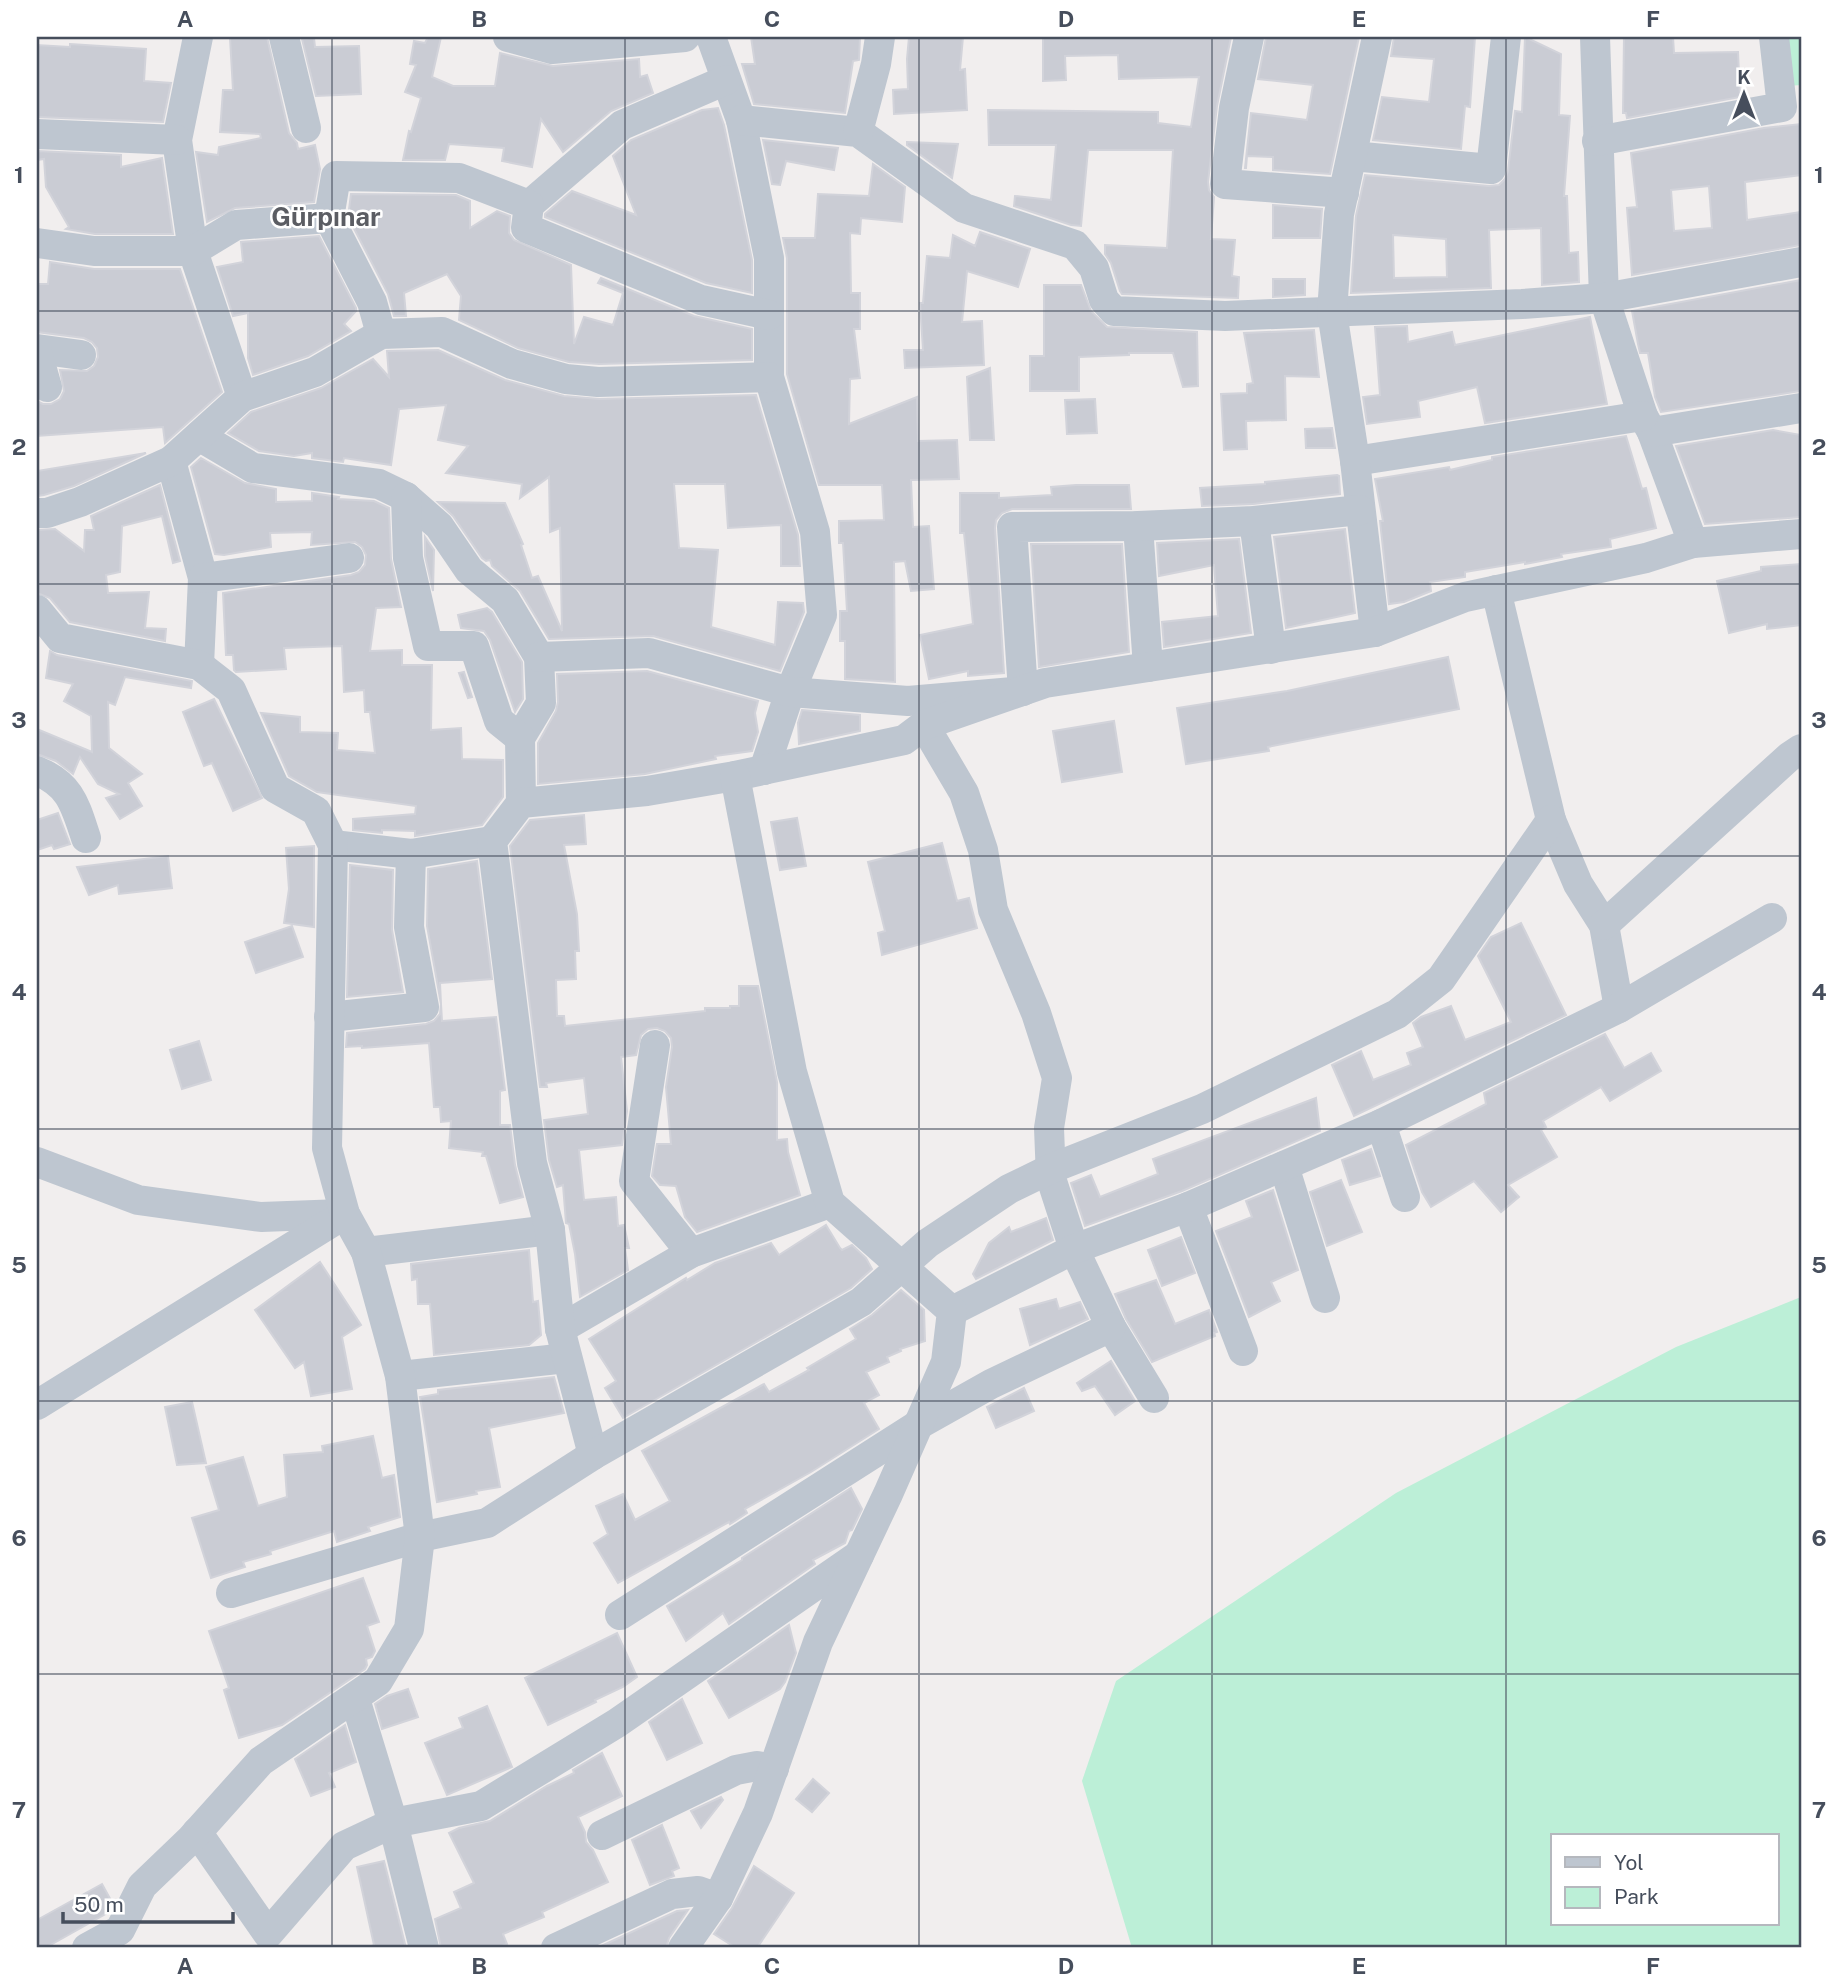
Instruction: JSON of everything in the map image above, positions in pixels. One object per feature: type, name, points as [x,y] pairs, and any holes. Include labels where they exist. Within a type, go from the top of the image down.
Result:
[{"type":"street","points":[[198,37],[177,140],[194,251],[242,397]]},
{"type":"street","points":[[285,37],[306,128]]},
{"type":"street","points":[[508,37],[552,49],[685,37]]},
{"type":"street","points":[[711,37],[741,120],[769,258],[769,377],[815,532],[822,615],[790,692],[764,769]]},
{"type":"street","points":[[858,132],[876,64],[880,37]]},
{"type":"street","points":[[1249,37],[1234,108],[1225,184],[1344,193]]},
{"type":"street","points":[[1375,632],[1355,461],[1332,312],[1339,214],[1377,37]]},
{"type":"street","points":[[1352,156],[1491,169],[1506,37]]},
{"type":"street","points":[[1595,37],[1604,298],[1647,424],[1693,543]]},
{"type":"street","points":[[1597,141],[1792,106],[1774,37]]},
{"type":"street","points":[[726,80],[622,125],[529,205],[526,228],[701,300],[769,315]]},
{"type":"street","points":[[741,120],[858,132],[964,208],[1075,245],[1094,268],[1104,300],[1114,311],[1225,316],[1522,304],[1604,298],[1801,262]]},
{"type":"street","points":[[37,134],[177,140]]},
{"type":"street","points":[[381,334],[372,302],[329,218],[336,176],[459,178],[529,205]]},
{"type":"street","points":[[37,243],[94,251],[194,251],[236,225],[329,218]]},
{"type":"street","points":[[37,513],[47,513],[80,502],[171,461],[242,397],[315,372],[381,334],[442,332],[512,364],[566,379],[598,382],[769,377]]},
{"type":"street","points":[[47,387],[37,350],[80,355]]},
{"type":"street","points":[[1355,461],[1647,424],[1801,408]]},
{"type":"street","points":[[199,436],[253,468],[379,484],[406,497],[439,526],[469,570],[505,600],[539,657],[541,703],[520,738],[521,803],[492,841],[411,854],[333,845]]},
{"type":"street","points":[[171,461],[203,578],[198,665]]},
{"type":"street","points":[[406,497],[408,558],[428,646],[474,646],[499,721],[520,738]]},
{"type":"street","points":[[1023,691],[1013,527],[1138,526],[1254,521],[1360,510]]},
{"type":"street","points":[[1254,521],[1271,649]]},
{"type":"street","points":[[1138,526],[1149,667]]},
{"type":"street","points":[[521,803],[647,791],[735,776],[904,740],[924,725],[1045,683],[1375,632],[1465,597],[1646,558],[1693,543],[1801,534]]},
{"type":"street","points":[[203,578],[349,558]]},
{"type":"street","points":[[1496,590],[1551,820],[1578,884],[1604,925],[1619,1008]]},
{"type":"street","points":[[37,610],[60,638],[198,665],[231,690],[275,788],[316,811],[333,845],[327,1148],[345,1214],[366,1252],[400,1376],[420,1537],[409,1629],[378,1681],[261,1761],[197,1832],[142,1886],[120,1930],[87,1948]]},
{"type":"street","points":[[539,657],[649,653],[790,692],[908,701],[1023,691]]},
{"type":"street","points":[[924,725],[964,793],[983,850],[993,911],[1035,1013],[1057,1078],[1049,1128],[1050,1169],[1074,1249],[1111,1326],[1154,1398]]},
{"type":"street","points":[[1604,925],[1801,749]]},
{"type":"street","points":[[37,771],[64,787],[74,801],[86,838]]},
{"type":"street","points":[[735,776],[793,1072],[830,1203],[952,1311]]},
{"type":"street","points":[[231,1593],[420,1537],[487,1524],[593,1455],[861,1303],[928,1244],[1009,1189],[1050,1169],[1202,1109],[1397,1014],[1441,979],[1551,820]]},
{"type":"street","points":[[492,841],[532,1163],[550,1230],[560,1329],[593,1455]]},
{"type":"street","points":[[329,1017],[424,1007],[409,927],[411,854]]},
{"type":"street","points":[[952,1311],[1074,1249],[1188,1207],[1381,1124],[1619,1008],[1772,918]]},
{"type":"street","points":[[655,1045],[634,1181],[691,1253]]},
{"type":"street","points":[[1381,1124],[1405,1197]]},
{"type":"street","points":[[37,1162],[138,1200],[261,1217],[345,1214]]},
{"type":"street","points":[[1284,1166],[1325,1298]]},
{"type":"street","points":[[560,1329],[691,1253],[830,1203]]},
{"type":"street","points":[[1188,1207],[1243,1351]]},
{"type":"street","points":[[37,1405],[345,1214]]},
{"type":"street","points":[[366,1252],[550,1230]]},
{"type":"street","points":[[683,1948],[718,1898],[758,1813],[818,1642],[946,1362],[952,1311]]},
{"type":"street","points":[[620,1615],[918,1425],[991,1384],[1111,1326]]},
{"type":"street","points":[[400,1376],[568,1359]]},
{"type":"street","points":[[197,1832],[268,1934],[344,1846],[393,1823],[481,1806],[617,1723],[859,1555]]},
{"type":"street","points":[[355,1699],[393,1823],[424,1948]]},
{"type":"street","points":[[602,1835],[736,1770],[757,1766],[774,1769]]},
{"type":"street","points":[[556,1948],[672,1894],[698,1891],[718,1898]]},
{"type":"green space","points":[[1785,37],[1801,37],[1801,85],[1788,86]]},
{"type":"green space","points":[[1801,1297],[1801,1948],[1132,1948],[1082,1781],[1116,1681],[1396,1493],[1676,1347]]},
{"type":"building","points":[[267,37],[289,133],[298,149],[315,145],[320,169],[314,202],[235,208],[207,222],[196,152],[218,155],[219,147],[261,138],[260,134],[220,132],[223,90],[233,90],[230,38]]},
{"type":"building","points":[[428,37],[441,37],[432,77],[453,86],[495,86],[500,53],[553,66],[639,59],[640,77],[647,75],[653,93],[611,111],[563,152],[541,119],[532,167],[502,161],[504,148],[449,144],[445,160],[403,160],[409,131],[411,132],[421,98],[405,92],[416,65],[410,64],[414,41],[425,43]]},
{"type":"building","points":[[751,37],[860,37],[859,60],[853,61],[845,113],[754,104],[742,64],[755,64]]},
{"type":"building","points":[[909,37],[963,37],[960,70],[965,69],[967,110],[894,114],[893,90],[908,89]]},
{"type":"building","points":[[1043,37],[1231,37],[1217,106],[1208,182],[1214,197],[1211,239],[1235,240],[1232,276],[1239,277],[1238,298],[1122,294],[1120,291],[1111,263],[1105,254],[1105,245],[1167,248],[1173,150],[1088,150],[1081,226],[1014,206],[1015,196],[1051,200],[1056,145],[989,145],[988,110],[1158,112],[1158,123],[1191,127],[1199,77],[1119,79],[1118,55],[1065,56],[1066,80],[1043,81]]},
{"type":"building","points":[[1266,37],[1359,37],[1330,174],[1273,170],[1273,157],[1247,156],[1245,168],[1251,113],[1307,120],[1313,85],[1258,79]]},
{"type":"building","points":[[1394,37],[1475,37],[1470,107],[1465,106],[1461,149],[1373,140],[1382,97],[1429,102],[1434,59],[1391,56]]},
{"type":"building","points":[[1525,37],[1561,54],[1559,115],[1570,116],[1564,196],[1567,196],[1569,253],[1578,252],[1579,282],[1542,285],[1541,228],[1489,230],[1491,288],[1351,293],[1356,216],[1365,175],[1499,185],[1508,171],[1515,111],[1522,112]],"holes":[[[1393,235],[1446,239],[1447,277],[1394,278]]]},
{"type":"building","points":[[1624,37],[1673,37],[1674,53],[1738,52],[1740,97],[1627,118],[1626,113],[1623,113]]},
{"type":"building","points":[[314,38],[315,47],[359,46],[361,94],[316,96],[302,39]]},
{"type":"building","points":[[70,44],[146,49],[144,81],[171,83],[163,122],[37,117],[37,45],[70,47]]},
{"type":"building","points":[[718,108],[724,125],[752,260],[752,293],[706,283],[545,217],[545,214],[572,191],[636,215],[613,156],[631,140],[702,110]]},
{"type":"building","points":[[1801,124],[1801,175],[1745,182],[1747,220],[1801,212],[1801,245],[1632,275],[1627,208],[1637,207],[1631,153],[1764,128]],"holes":[[[1709,186],[1712,228],[1674,231],[1671,190]]]},
{"type":"building","points":[[763,140],[838,148],[834,170],[786,161],[780,185],[772,184]]},
{"type":"building","points":[[907,142],[958,144],[952,178],[907,145]]},
{"type":"building","points":[[37,151],[121,155],[121,167],[162,158],[173,234],[95,234],[66,229],[69,227],[46,187],[44,159],[37,160]]},
{"type":"building","points":[[873,164],[905,187],[902,222],[861,218],[860,234],[850,233],[851,293],[860,293],[860,329],[854,329],[860,378],[850,379],[849,424],[917,397],[918,441],[957,440],[959,479],[911,480],[913,527],[929,526],[934,589],[911,591],[905,561],[894,562],[895,682],[845,679],[845,641],[840,641],[840,611],[847,611],[839,521],[884,520],[882,485],[819,485],[787,374],[787,258],[783,238],[815,238],[818,194],[869,196]]},
{"type":"building","points":[[351,194],[456,195],[470,201],[470,228],[497,211],[510,216],[509,233],[514,240],[571,265],[574,344],[584,317],[613,325],[623,293],[598,283],[601,278],[694,316],[752,329],[752,360],[599,364],[569,362],[518,348],[459,320],[461,296],[447,274],[404,293],[406,316],[394,316],[388,294],[348,217]]},
{"type":"building","points":[[1273,205],[1322,209],[1320,238],[1273,238]]},
{"type":"building","points":[[980,232],[1030,249],[1018,287],[967,271],[962,322],[982,321],[984,365],[905,368],[904,350],[923,350],[920,303],[923,303],[927,256],[950,258],[953,235],[975,246]]},
{"type":"building","points":[[319,236],[356,308],[344,324],[351,331],[308,356],[253,375],[248,358],[248,313],[233,316],[217,267],[243,262],[241,242]]},
{"type":"building","points":[[50,262],[94,269],[180,269],[222,392],[165,443],[163,427],[37,436],[37,401],[51,404],[60,399],[64,391],[60,370],[87,371],[94,366],[98,357],[97,348],[84,338],[37,332],[37,284],[48,284]]},
{"type":"building","points":[[1273,279],[1305,279],[1305,295],[1273,297]]},
{"type":"building","points":[[1801,280],[1801,391],[1661,412],[1655,397],[1648,353],[1640,353],[1632,311]]},
{"type":"building","points":[[1044,285],[1081,285],[1091,311],[1107,327],[1197,332],[1198,386],[1183,387],[1173,353],[1129,353],[1079,357],[1079,391],[1030,391],[1030,356],[1044,356]]},
{"type":"building","points":[[1590,317],[1607,404],[1485,423],[1477,387],[1418,401],[1420,417],[1367,424],[1363,397],[1380,395],[1375,327],[1407,326],[1408,342],[1452,332],[1455,345]]},
{"type":"building","points":[[1314,330],[1319,377],[1285,376],[1286,420],[1246,421],[1247,449],[1224,450],[1221,394],[1247,393],[1247,384],[1253,383],[1244,333]]},
{"type":"building","points":[[438,350],[505,380],[564,396],[599,399],[756,395],[798,535],[800,566],[781,566],[781,525],[728,528],[725,484],[674,484],[679,548],[718,550],[711,627],[775,645],[778,602],[803,603],[804,612],[780,671],[653,636],[549,639],[520,591],[492,566],[490,560],[482,558],[453,516],[438,502],[505,503],[523,544],[521,545],[532,578],[538,576],[562,631],[560,528],[550,532],[549,477],[520,498],[522,484],[446,473],[468,446],[438,440],[446,405],[399,409],[391,465],[344,458],[343,462],[312,458],[312,453],[294,456],[259,451],[228,433],[251,412],[321,388],[373,359],[389,377],[387,351]]},
{"type":"building","points":[[990,368],[994,440],[970,440],[967,377]]},
{"type":"building","points":[[1095,399],[1097,433],[1067,434],[1065,400]]},
{"type":"building","points":[[1332,428],[1335,448],[1306,448],[1305,429]]},
{"type":"building","points":[[1773,430],[1801,435],[1801,517],[1705,524],[1676,446]]},
{"type":"building","points":[[1626,436],[1642,489],[1646,488],[1656,528],[1610,539],[1611,547],[1561,554],[1562,557],[1525,564],[1465,572],[1465,577],[1430,582],[1431,591],[1404,602],[1389,604],[1380,521],[1383,521],[1375,479],[1449,467],[1450,470],[1492,460],[1492,457]]},
{"type":"building","points":[[146,453],[74,486],[37,496],[37,471]]},
{"type":"building","points":[[201,458],[245,483],[276,489],[276,502],[312,501],[312,493],[339,497],[338,499],[374,501],[389,508],[391,559],[401,607],[376,608],[370,651],[402,650],[402,665],[432,665],[431,730],[461,728],[462,759],[503,760],[503,797],[482,825],[415,836],[415,831],[382,830],[382,833],[353,830],[353,819],[415,814],[416,806],[317,792],[289,776],[261,713],[300,717],[300,732],[338,733],[337,750],[375,753],[370,712],[365,712],[364,690],[344,692],[342,646],[284,648],[286,669],[236,672],[233,655],[226,655],[223,593],[351,575],[359,572],[365,565],[366,555],[362,547],[355,542],[311,545],[312,532],[270,533],[271,547],[224,555],[215,554],[191,467]]},
{"type":"building","points":[[1337,475],[1340,494],[1253,504],[1202,506],[1200,488],[1265,484]]},
{"type":"building","points":[[160,485],[180,561],[173,563],[162,516],[122,526],[120,572],[106,575],[108,593],[149,592],[145,628],[166,629],[165,641],[70,622],[50,598],[37,593],[37,530],[55,529],[84,551],[85,530],[94,530],[91,516]]},
{"type":"building","points":[[1129,485],[1131,509],[1012,509],[1002,513],[996,520],[995,528],[1004,673],[968,676],[968,671],[929,679],[920,635],[973,624],[964,533],[960,533],[960,493],[999,493],[999,498],[1052,495],[1051,487]]},
{"type":"building","points":[[1345,529],[1355,613],[1286,628],[1274,537]]},
{"type":"building","points":[[425,537],[434,550],[433,591],[425,556]]},
{"type":"building","points":[[1239,539],[1251,633],[1164,647],[1162,622],[1218,616],[1214,565],[1159,576],[1157,543]]},
{"type":"building","points":[[1031,544],[1122,544],[1129,652],[1039,667]]},
{"type":"building","points":[[1801,564],[1801,625],[1767,629],[1767,624],[1729,633],[1717,581],[1761,571],[1761,567]]},
{"type":"building","points":[[487,608],[522,662],[523,699],[515,712],[490,640],[484,631],[461,628],[458,615]]},
{"type":"building","points":[[50,651],[57,655],[192,681],[191,688],[125,677],[115,705],[108,702],[109,748],[142,774],[128,783],[142,806],[120,819],[106,798],[119,794],[98,784],[80,757],[73,774],[56,761],[37,754],[37,729],[92,752],[91,716],[64,701],[73,684],[46,678]]},
{"type":"building","points":[[1448,657],[1459,709],[1268,747],[1269,751],[1186,764],[1177,708],[1287,691]]},
{"type":"building","points":[[647,671],[758,701],[755,713],[758,732],[752,751],[715,756],[716,759],[645,774],[538,784],[538,743],[556,711],[557,674]]},
{"type":"building","points":[[464,672],[472,697],[468,698],[459,673]]},
{"type":"building","points":[[214,699],[262,798],[233,811],[212,763],[204,766],[183,712]]},
{"type":"building","points":[[802,710],[860,715],[860,731],[799,744],[798,723]]},
{"type":"building","points":[[1114,721],[1122,772],[1062,782],[1053,731]]},
{"type":"building","points":[[58,813],[70,844],[54,849],[52,845],[37,850],[37,820]]},
{"type":"building","points":[[584,815],[586,844],[564,845],[577,914],[579,951],[575,951],[576,979],[556,980],[557,1016],[564,1016],[565,1026],[705,1011],[705,1008],[730,1008],[739,1006],[739,986],[758,986],[777,1082],[777,1140],[787,1139],[800,1195],[697,1232],[685,1217],[676,1186],[660,1185],[652,1176],[657,1144],[671,1144],[666,1087],[672,1047],[671,1038],[665,1031],[648,1029],[641,1035],[636,1055],[621,1057],[627,1111],[622,1145],[579,1150],[584,1200],[616,1197],[618,1226],[624,1225],[629,1248],[625,1248],[628,1270],[580,1297],[575,1254],[569,1224],[566,1223],[563,1185],[557,1187],[549,1160],[544,1120],[588,1114],[584,1078],[546,1083],[547,1087],[540,1087],[510,846],[530,820]]},
{"type":"building","points":[[797,818],[806,866],[780,870],[771,822]]},
{"type":"building","points":[[942,843],[957,901],[969,898],[977,928],[882,955],[878,933],[885,931],[868,862]]},
{"type":"building","points":[[314,846],[314,927],[284,923],[289,889],[286,848]]},
{"type":"building","points":[[168,856],[172,888],[119,894],[118,885],[89,895],[77,867]]},
{"type":"building","points":[[477,861],[492,979],[440,983],[441,1004],[427,926],[428,869]]},
{"type":"building","points":[[350,865],[393,870],[392,930],[403,992],[347,997]]},
{"type":"building","points":[[1521,923],[1566,1015],[1354,1116],[1332,1065],[1361,1051],[1373,1080],[1411,1065],[1407,1053],[1423,1047],[1413,1023],[1421,1017],[1451,1006],[1465,1040],[1511,1022],[1478,956],[1491,937]]},
{"type":"building","points":[[292,926],[303,957],[256,973],[245,942]]},
{"type":"building","points":[[441,1004],[442,1021],[496,1017],[505,1090],[500,1091],[500,1125],[510,1125],[515,1165],[523,1197],[500,1203],[486,1156],[482,1156],[483,1152],[449,1148],[451,1121],[441,1122],[440,1107],[434,1107],[429,1043],[346,1047],[347,1033],[434,1021],[440,1014]]},
{"type":"building","points":[[1605,1034],[1624,1068],[1651,1053],[1661,1071],[1610,1101],[1601,1087],[1543,1121],[1546,1127],[1541,1130],[1557,1157],[1508,1185],[1519,1197],[1501,1212],[1474,1181],[1431,1207],[1422,1192],[1406,1145],[1486,1104],[1484,1093]]},
{"type":"building","points":[[199,1041],[211,1080],[182,1089],[170,1050]]},
{"type":"building","points":[[1316,1098],[1320,1131],[1182,1191],[1085,1226],[1071,1183],[1091,1175],[1100,1197],[1158,1174],[1153,1159]]},
{"type":"building","points":[[1371,1149],[1380,1176],[1350,1185],[1342,1160]]},
{"type":"building","points":[[1341,1180],[1362,1232],[1327,1246],[1310,1192]]},
{"type":"building","points":[[1273,1190],[1298,1270],[1271,1282],[1280,1301],[1249,1317],[1216,1231],[1252,1217],[1246,1201]]},
{"type":"building","points":[[1046,1218],[1053,1240],[976,1279],[973,1274],[989,1243],[1009,1227],[1011,1232]]},
{"type":"building","points":[[826,1225],[842,1250],[852,1245],[866,1258],[872,1269],[851,1288],[623,1418],[605,1388],[616,1381],[589,1339],[686,1278],[687,1280],[715,1263],[771,1243],[779,1255]]},
{"type":"building","points":[[1181,1237],[1195,1273],[1162,1286],[1148,1250]]},
{"type":"building","points":[[529,1250],[533,1302],[538,1301],[541,1335],[529,1345],[434,1355],[430,1304],[418,1304],[417,1279],[412,1280],[411,1264]]},
{"type":"building","points":[[320,1262],[361,1325],[342,1337],[352,1389],[311,1396],[304,1362],[295,1368],[255,1310]]},
{"type":"building","points":[[1156,1280],[1175,1324],[1209,1310],[1217,1332],[1214,1333],[1215,1336],[1152,1362],[1126,1319],[1115,1294]]},
{"type":"building","points":[[901,1290],[924,1310],[925,1341],[900,1349],[901,1351],[887,1357],[889,1362],[866,1372],[879,1395],[864,1403],[879,1429],[745,1509],[747,1513],[730,1524],[729,1522],[618,1583],[594,1543],[608,1534],[596,1506],[623,1494],[635,1520],[670,1501],[642,1451],[764,1384],[769,1392],[809,1370],[807,1368],[856,1339],[850,1329],[872,1315]]},
{"type":"building","points":[[1056,1299],[1059,1309],[1080,1302],[1088,1319],[1030,1345],[1020,1309]]},
{"type":"building","points":[[1111,1361],[1135,1401],[1115,1415],[1095,1386],[1082,1391],[1077,1383]]},
{"type":"building","points":[[554,1377],[564,1413],[489,1428],[500,1487],[437,1502],[420,1397],[438,1394],[438,1390]]},
{"type":"building","points":[[1024,1388],[1034,1411],[996,1428],[987,1407]]},
{"type":"building","points":[[192,1402],[206,1463],[177,1465],[165,1407]]},
{"type":"building","points":[[373,1436],[382,1478],[394,1475],[400,1517],[368,1527],[370,1531],[337,1542],[334,1531],[270,1551],[271,1554],[243,1562],[245,1567],[211,1578],[192,1518],[219,1510],[206,1467],[243,1457],[258,1506],[287,1497],[284,1455],[323,1452],[322,1446]]},
{"type":"building","points":[[851,1488],[862,1509],[845,1543],[813,1560],[815,1564],[729,1624],[723,1613],[686,1641],[667,1606]]},
{"type":"building","points":[[363,1578],[379,1622],[367,1626],[375,1651],[372,1657],[366,1659],[365,1669],[282,1725],[239,1738],[224,1690],[229,1688],[209,1631]]},
{"type":"building","points":[[789,1625],[796,1653],[785,1682],[780,1689],[729,1718],[708,1681]]},
{"type":"building","points":[[617,1633],[637,1677],[595,1700],[596,1702],[548,1725],[525,1678]]},
{"type":"building","points":[[408,1689],[418,1717],[382,1729],[375,1704],[387,1696]]},
{"type":"building","points":[[682,1699],[702,1743],[667,1760],[649,1722]]},
{"type":"building","points":[[487,1706],[512,1767],[447,1795],[425,1743],[463,1728],[459,1718]]},
{"type":"building","points":[[345,1725],[356,1762],[329,1773],[335,1787],[311,1796],[295,1759]]},
{"type":"building","points":[[602,1753],[622,1796],[578,1817],[586,1842],[593,1850],[608,1882],[542,1912],[544,1917],[503,1934],[507,1944],[497,1948],[441,1948],[435,1919],[461,1908],[454,1892],[474,1883],[449,1833],[490,1821],[547,1786],[574,1773],[573,1770]]},
{"type":"building","points":[[813,1779],[829,1793],[812,1812],[796,1799]]},
{"type":"building","points":[[721,1797],[723,1800],[701,1828],[691,1811]]},
{"type":"building","points":[[662,1825],[679,1868],[672,1871],[674,1876],[650,1885],[632,1840]]},
{"type":"building","points":[[384,1861],[406,1948],[367,1948],[374,1945],[357,1867]]},
{"type":"building","points":[[754,1866],[794,1893],[757,1948],[736,1948],[714,1934],[732,1908]]},
{"type":"building","points":[[102,1884],[113,1904],[109,1912],[45,1948],[37,1948],[37,1920]]},
{"type":"building","points":[[688,1910],[669,1938],[666,1948],[597,1948],[677,1911]]},
{"type":"district","name":"Gürpınar","points":[[326,216]]}]
